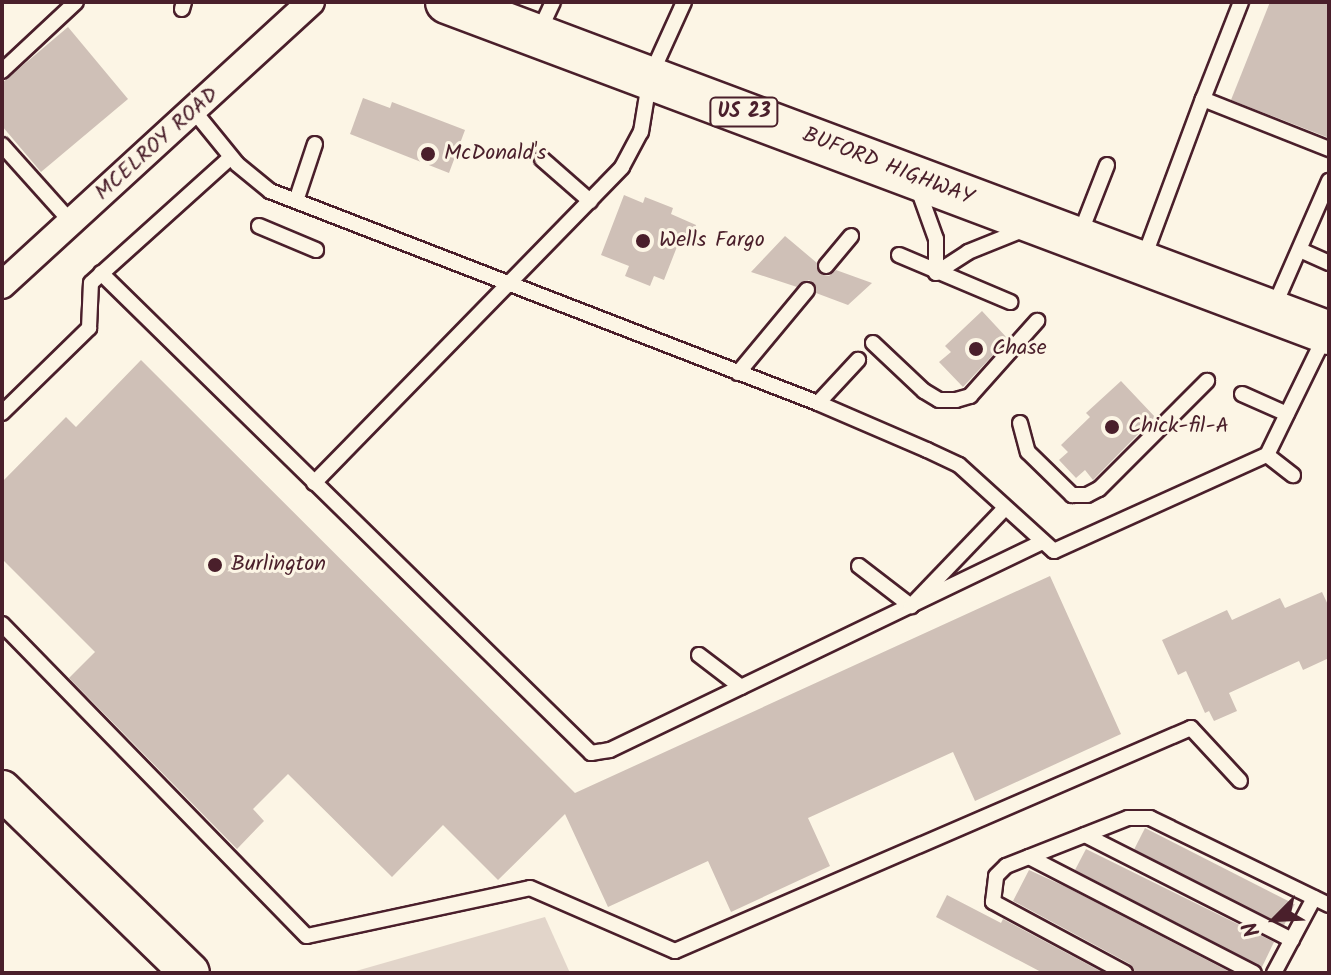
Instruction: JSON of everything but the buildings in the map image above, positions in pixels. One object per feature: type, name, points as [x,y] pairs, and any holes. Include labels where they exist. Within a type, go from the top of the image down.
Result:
[{"type":"main road","name":"BUFORD HIGHWAY","points":[[447,2],[546,18],[650,77],[1328,333]]},
{"type":"street","name":"MCELROY ROAD","points":[[2,285],[311,2]]},
{"type":"street","points":[[2,790],[190,973]]},
{"type":"lane","points":[[2,71],[76,2]]},
{"type":"lane","points":[[314,483],[622,167],[641,132],[650,77],[684,2]]},
{"type":"lane","points":[[1142,263],[1241,2]]},
{"type":"lane","points":[[1203,99],[1329,149]]},
{"type":"lane","points":[[194,111],[231,157],[270,191],[818,403],[959,465],[1054,551],[1267,455],[1328,333]]},
{"type":"lane","points":[[296,201],[315,144]]},
{"type":"lane","points":[[2,145],[71,222]]},
{"type":"lane","points":[[2,413],[89,328],[91,283],[231,157]]},
{"type":"lane","points":[[542,159],[590,201]]},
{"type":"lane","points":[[1079,239],[1107,165]]},
{"type":"lane","points":[[913,176],[936,239],[936,273]]},
{"type":"lane","points":[[1272,312],[1329,181]]},
{"type":"lane","points":[[936,273],[968,252],[1039,224]]},
{"type":"lane","points":[[259,226],[316,250]]},
{"type":"lane","points":[[826,266],[851,236]]},
{"type":"lane","points":[[1300,250],[1329,263]]},
{"type":"lane","points":[[899,255],[1010,302]]},
{"type":"lane","points":[[101,273],[591,753],[610,750],[1043,542]]},
{"type":"lane","points":[[738,373],[807,290]]},
{"type":"lane","points":[[873,343],[924,391],[939,400],[956,400],[970,396],[1037,321]]},
{"type":"lane","points":[[818,403],[858,360]]},
{"type":"lane","points":[[1020,423],[1028,452],[1072,495],[1087,495],[1099,489],[1207,381]]},
{"type":"lane","points":[[1242,394],[1287,414]]},
{"type":"lane","points":[[1267,455],[1293,475]]},
{"type":"lane","points":[[911,606],[1005,508]]},
{"type":"lane","points":[[859,566],[911,606]]},
{"type":"lane","points":[[2,624],[307,936],[530,888],[675,951],[1191,728],[1240,781]]},
{"type":"lane","points":[[699,655],[741,687]]},
{"type":"lane","points":[[1125,973],[993,902],[996,876],[1006,866],[1128,818],[1150,818],[1329,905]]},
{"type":"lane","points":[[1085,835],[1292,940]]},
{"type":"lane","points":[[1029,857],[1254,973]]},
{"type":"lane","points":[[1274,973],[1314,898]]},
{"type":"shaded area","points":[[545,917],[570,973],[349,973]]},
{"type":"place","name":"McDonald's","points":[[428,154]]},
{"type":"place","name":"Wells Fargo","points":[[643,241]]},
{"type":"place","name":"Chase","points":[[976,349]]},
{"type":"place","name":"Chick-fil-A","points":[[1112,427]]},
{"type":"place","name":"Burlington","points":[[215,565]]}]
